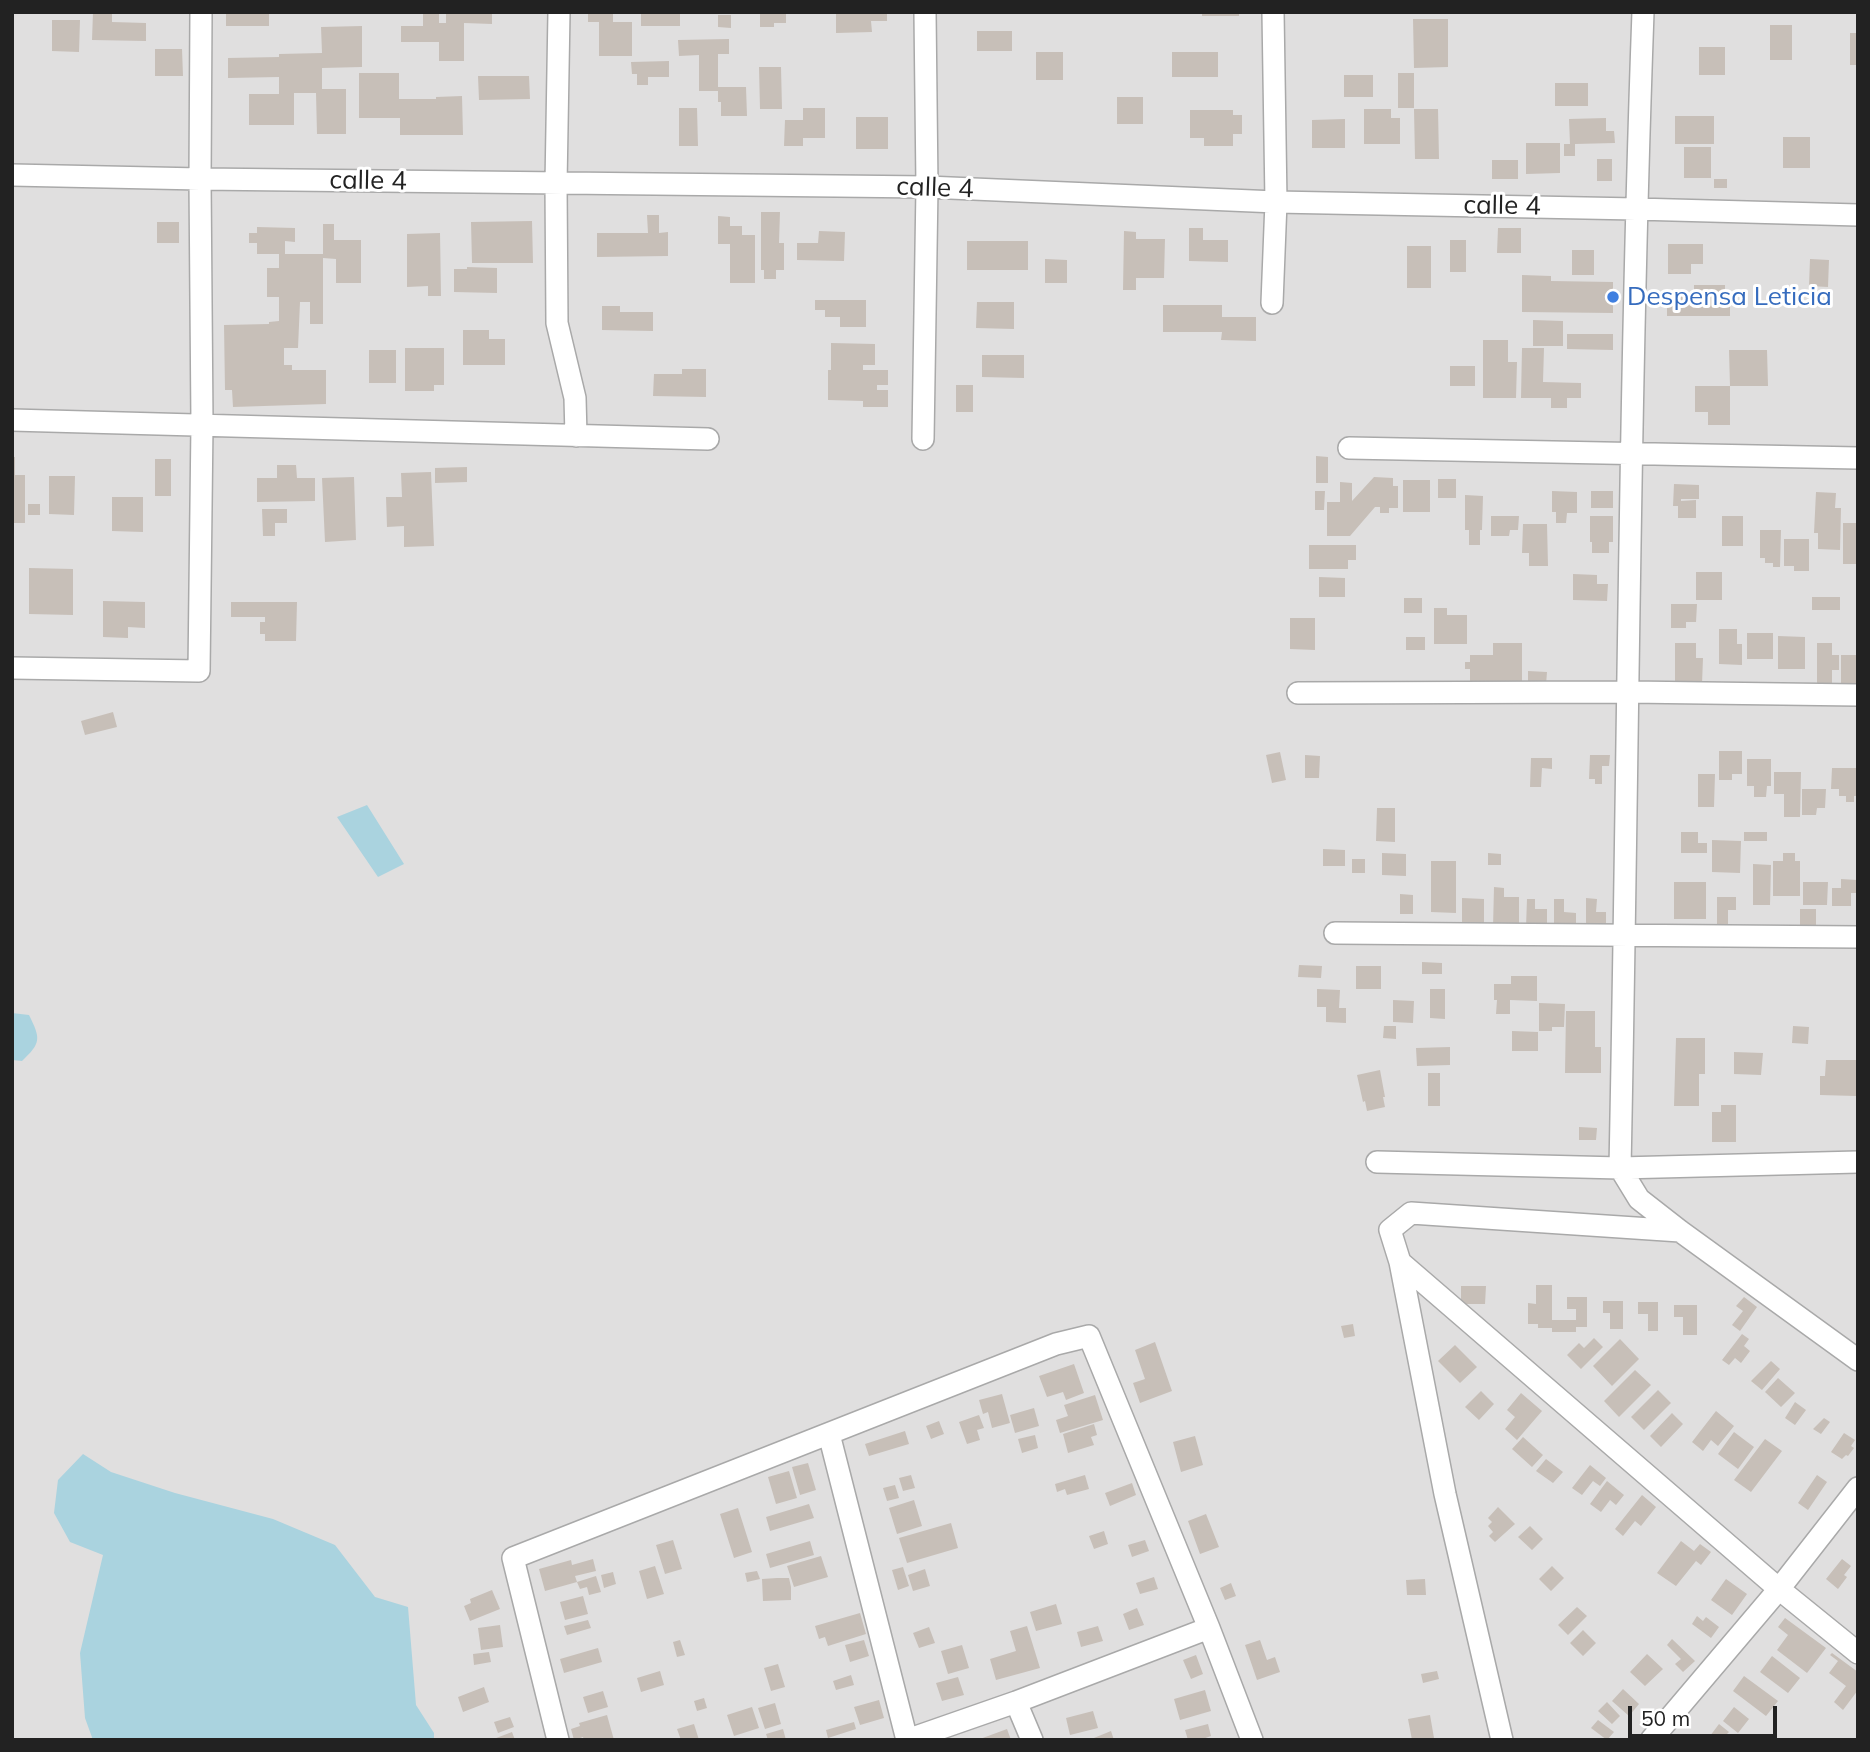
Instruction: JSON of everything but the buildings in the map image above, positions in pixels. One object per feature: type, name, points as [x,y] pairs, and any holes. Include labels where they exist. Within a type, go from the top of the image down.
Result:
[{"type":"street","points":[[12,668],[199,671],[202,424],[201,12]]},
{"type":"street","points":[[559,12],[557,323],[575,398],[576,436]]},
{"type":"street","points":[[923,439],[927,187],[925,12]]},
{"type":"street","points":[[1272,303],[1276,202],[1273,12]]},
{"type":"street","points":[[1643,12],[1630,454],[1629,692],[1620,1168],[1639,1199],[1858,1360]]},
{"type":"street","name":"calle 4","points":[[12,175],[927,187],[1276,202],[1858,215]]},
{"type":"street","points":[[12,420],[709,439]]},
{"type":"street","points":[[1349,448],[1858,458]]},
{"type":"street","points":[[1298,693],[1629,692],[1858,695]]},
{"type":"street","points":[[1335,933],[1858,937]]},
{"type":"street","points":[[1377,1162],[1620,1168],[1858,1162]]},
{"type":"street","points":[[1502,1740],[1445,1494],[1399,1262],[1390,1230],[1411,1213],[1680,1231]]},
{"type":"street","points":[[1399,1262],[1779,1589],[1858,1653]]},
{"type":"street","points":[[558,1740],[513,1558],[1056,1344],[1089,1336],[1252,1740]]},
{"type":"street","points":[[829,1434],[907,1740],[1016,1702],[1209,1628]]},
{"type":"street","points":[[1651,1740],[1779,1589],[1858,1488]]},
{"type":"street","points":[[1016,1702],[1032,1740]]},
{"type":"shaded area","points":[[12,12],[1858,12],[1858,1740],[12,1740]]},
{"type":"water","points":[[367,805],[404,864],[378,877],[337,817]]},
{"type":"water","points":[[12,1013],[29,1015],[36,1030],[36,1045],[22,1061],[12,1060]]},
{"type":"water","points":[[83,1454],[111,1472],[175,1493],[273,1519],[335,1545],[375,1597],[408,1607],[416,1705],[434,1733],[434,1740],[93,1740],[85,1718],[80,1653],[103,1555],[70,1542],[54,1513],[58,1480]]},
{"type":"place","name":"Despensa Leticia","points":[[1613,297]]}]
